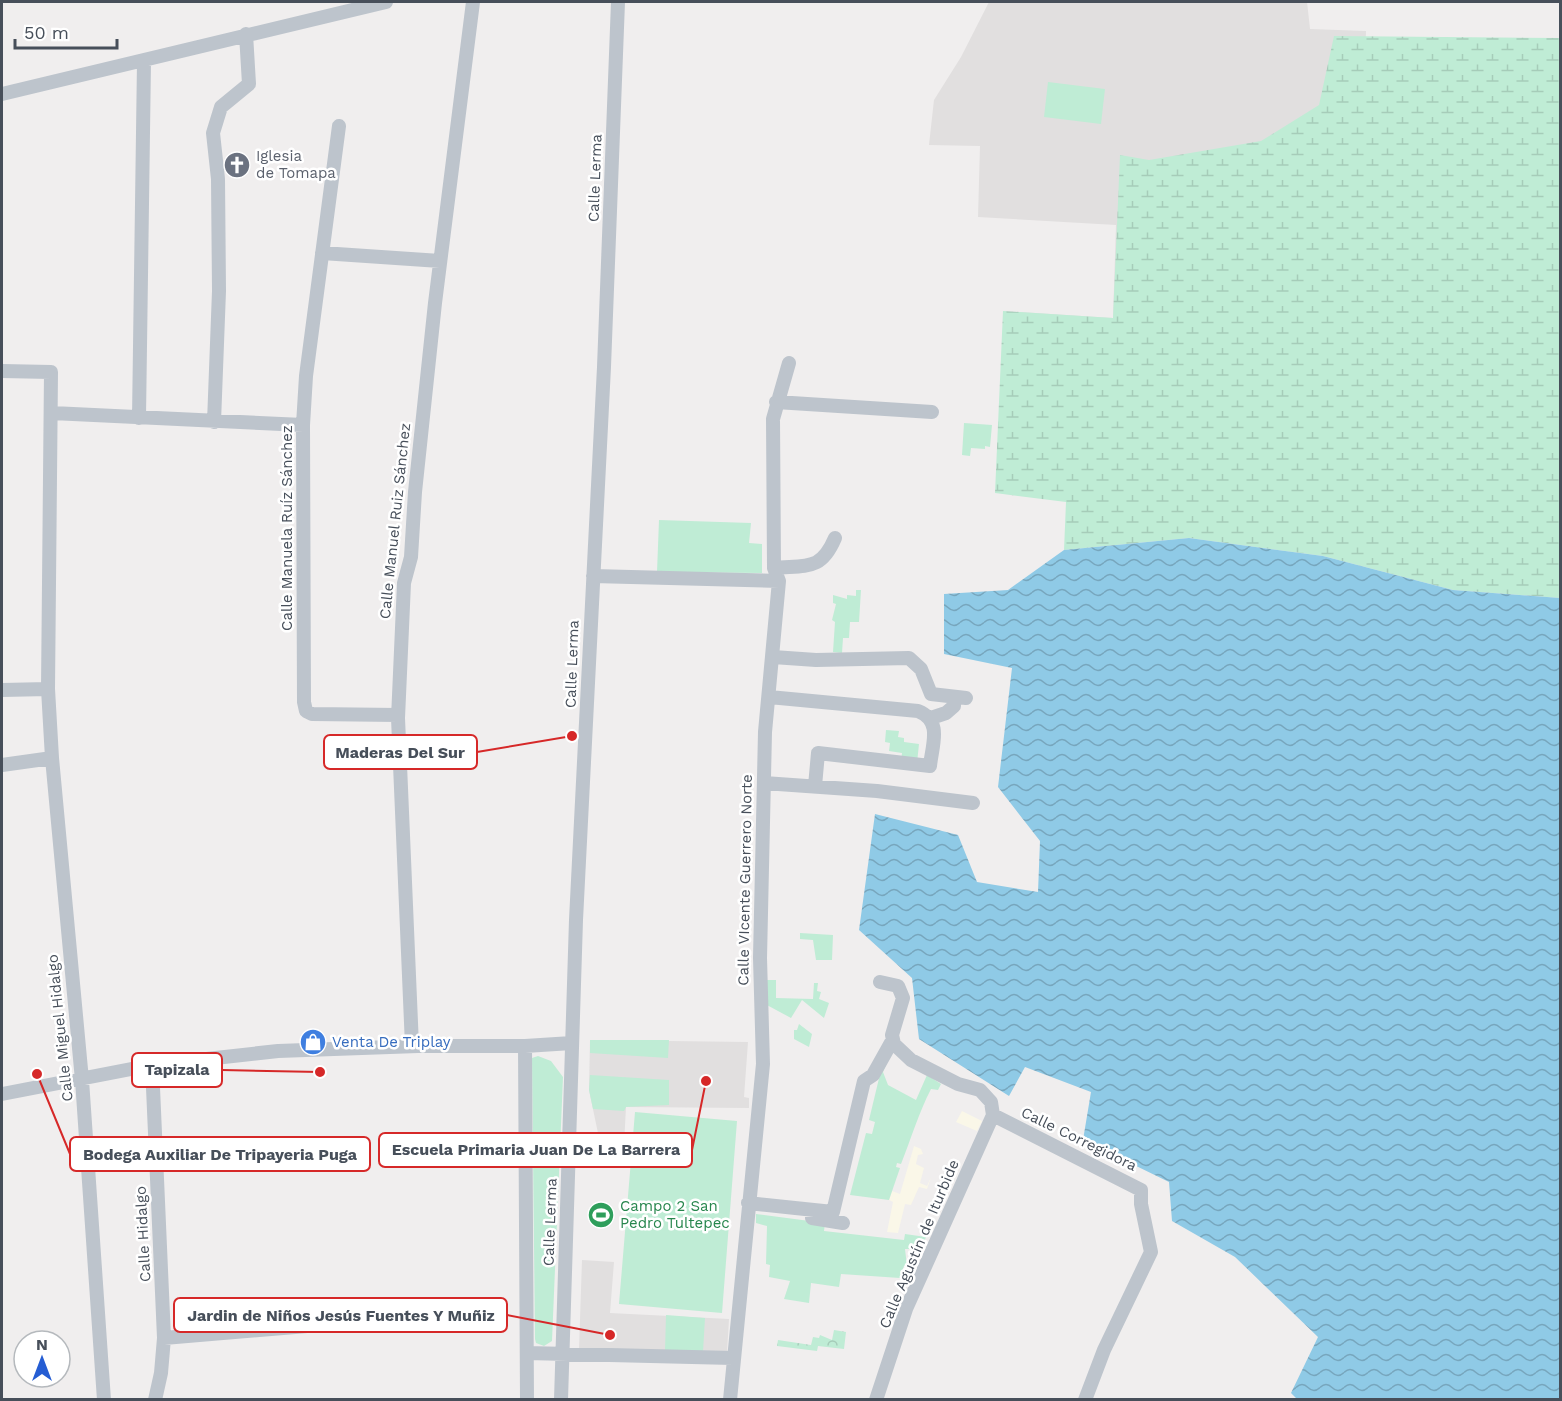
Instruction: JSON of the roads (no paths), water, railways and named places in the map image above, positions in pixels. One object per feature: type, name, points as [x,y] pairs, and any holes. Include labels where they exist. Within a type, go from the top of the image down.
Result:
[{"type":"street","points":[[2,94],[386,2]]},
{"type":"street","name":"Calle Manuel Ruiz Sánchez","points":[[412,1047],[398,715],[404,583],[411,557],[419,449],[440,261],[473,2]]},
{"type":"street","name":"Calle Lerma","points":[[561,1400],[572,1043],[592,576],[609,255],[618,2]]},
{"type":"street","points":[[214,422],[219,291],[218,179],[213,132],[221,106],[249,84],[246,34]]},
{"type":"street","points":[[139,418],[144,61]]},
{"type":"street","name":"Calle Manuela Ruíz Sánchez","points":[[339,126],[309,340],[303,426],[306,711],[312,714],[398,715]]},
{"type":"street","points":[[322,253],[440,261]]},
{"type":"street","name":"Calle VIcente Guerrero Norte","points":[[730,1400],[763,1064],[760,999],[765,732],[773,657],[777,574],[773,419],[789,363]]},
{"type":"street","name":"Calle Miguel Hidalgo","points":[[2,371],[51,372],[48,689],[52,759],[82,1080],[104,1400]]},
{"type":"street","points":[[776,402],[932,412]]},
{"type":"street","points":[[52,413],[303,426]]},
{"type":"street","points":[[592,576],[777,574],[817,564],[828,555],[835,538]]},
{"type":"street","points":[[773,657],[816,660],[909,658],[921,669],[931,694],[959,698],[946,714],[931,718]]},
{"type":"street","points":[[2,690],[48,689]]},
{"type":"street","points":[[769,697],[918,711],[927,713],[931,718],[935,766],[818,753],[815,786]]},
{"type":"street","points":[[2,765],[52,759]]},
{"type":"street","points":[[764,783],[815,786],[973,803]]},
{"type":"street","points":[[748,1206],[833,1212],[864,1081],[873,1074],[892,1041],[903,998],[898,986],[880,982]]},
{"type":"street","points":[[892,1041],[911,1060],[957,1084],[980,1090],[992,1108]]},
{"type":"street","points":[[2,1094],[152,1065],[278,1051],[412,1047],[525,1047],[572,1043]]},
{"type":"street","points":[[525,1047],[527,1400]]},
{"type":"street","name":"Calle Hidalgo","points":[[152,1065],[164,1338],[162,1373],[154,1400]]},
{"type":"street","name":"Calle Agustín de Iturbide","points":[[876,1400],[906,1309],[992,1108]]},
{"type":"street","name":"Calle Corregidora","points":[[992,1108],[1141,1190],[1141,1204],[1151,1252],[1104,1350],[1085,1400]]},
{"type":"street","points":[[748,1206],[843,1223]]},
{"type":"street","points":[[164,1338],[319,1325]]},
{"type":"street","points":[[527,1353],[733,1358]]},
{"type":"water","points":[[1189,538],[1323,556],[1453,590],[1560,598],[1560,1399],[1297,1399],[1291,1393],[1318,1337],[1235,1257],[1172,1221],[1169,1182],[1083,1140],[1091,1092],[1025,1067],[1009,1096],[919,1039],[912,978],[859,930],[875,814],[958,835],[977,882],[1038,892],[1040,841],[998,787],[1012,668],[944,654],[944,594],[1008,590],[1064,550]]},
{"type":"place","name":"Iglesia de Tomapa","points":[[237,165]]},
{"type":"place","name":"Maderas Del Sur","points":[[572,736]]},
{"type":"place","name":"Venta De Triplay","points":[[313,1042]]},
{"type":"place","name":"Tapizala","points":[[320,1072]]},
{"type":"place","name":"Bodega Auxiliar De Tripayeria Puga","points":[[37,1074]]},
{"type":"place","name":"Escuela Primaria Juan De La Barrera","points":[[706,1081]]},
{"type":"place","name":"Campo 2 San Pedro Tultepec","points":[[601,1215]]},
{"type":"place","name":"Jardin de Niños Jesús Fuentes Y Muñiz","points":[[610,1335]]}]
